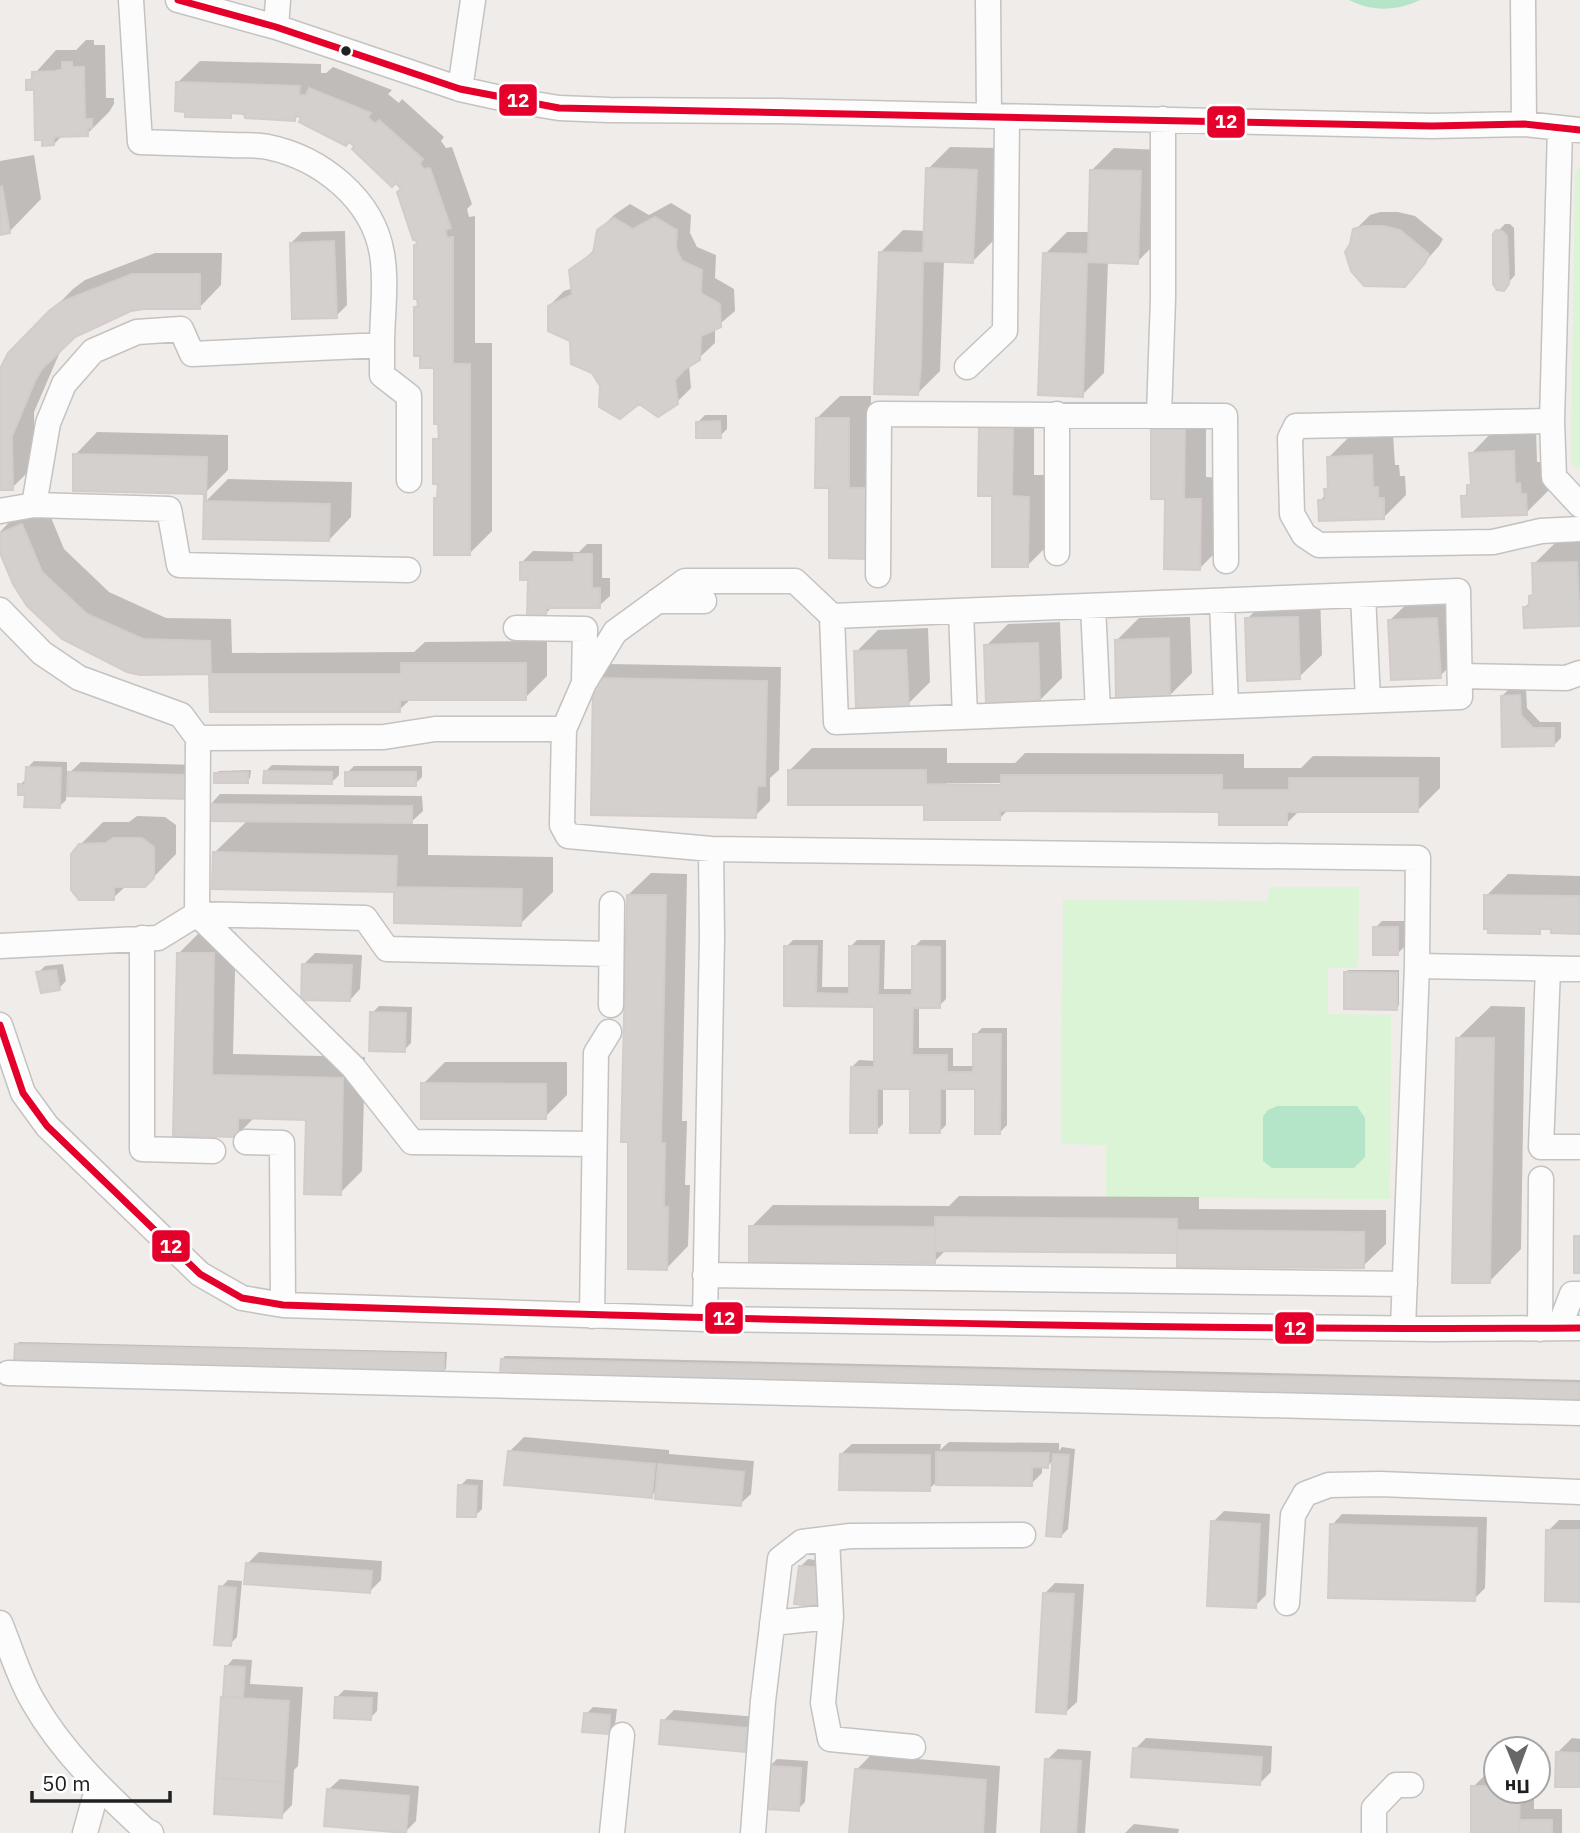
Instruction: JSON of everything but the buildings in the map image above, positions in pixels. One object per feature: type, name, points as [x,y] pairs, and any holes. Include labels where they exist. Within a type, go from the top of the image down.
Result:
[{"type":"street","points":[[131,0],[140,142],[267,147],[320,167],[348,190],[364,208],[374,227],[382,254],[382,375],[409,396],[409,480]]},
{"type":"street","points":[[178,0],[276,27],[460,89],[559,107],[1432,126],[1524,124],[1570,129],[1552,421],[1554,477],[1580,505]]},
{"type":"street","points":[[276,27],[278,0]]},
{"type":"street","points":[[460,89],[473,0]]},
{"type":"street","points":[[967,367],[1005,331],[998,117],[988,0]]},
{"type":"street","points":[[1523,0],[1524,124]]},
{"type":"street","points":[[1159,415],[1163,298],[1163,119]]},
{"type":"street","points":[[34,505],[48,424],[64,384],[93,351],[137,332],[181,329],[192,354],[382,345]]},
{"type":"street","points":[[878,575],[879,414],[1225,416],[1226,561]]},
{"type":"street","points":[[1056,553],[1057,414]]},
{"type":"street","points":[[1552,421],[1296,426],[1290,438],[1292,514],[1304,535],[1319,545],[1493,542],[1541,531],[1580,529]]},
{"type":"street","points":[[0,511],[34,505],[169,509],[179,565],[408,570]]},
{"type":"street","points":[[832,616],[1458,591],[1460,697],[836,722],[832,616],[795,581],[685,581],[615,632],[584,683],[564,729],[562,825],[568,836],[711,849],[1418,858],[1417,966],[1403,1328]]},
{"type":"street","points":[[1363,595],[1368,700]]},
{"type":"street","points":[[657,601],[704,601]]},
{"type":"street","points":[[1222,601],[1226,706]]},
{"type":"street","points":[[1093,606],[1098,711]]},
{"type":"street","points":[[0,610],[43,653],[79,678],[181,715],[198,738],[197,914],[353,1067],[412,1142],[594,1144]]},
{"type":"street","points":[[961,611],[965,717]]},
{"type":"street","points":[[516,628],[585,629],[584,683]]},
{"type":"street","points":[[1460,676],[1566,678],[1580,673]]},
{"type":"street","points":[[198,738],[384,737],[435,729],[564,729]]},
{"type":"street","points":[[705,1319],[712,950],[711,849]]},
{"type":"street","points":[[611,1005],[612,904]]},
{"type":"street","points":[[0,946],[158,938],[197,914],[365,918],[387,949],[611,954]]},
{"type":"street","points":[[142,938],[142,1149],[212,1151]]},
{"type":"street","points":[[1417,966],[1580,969]]},
{"type":"street","points":[[1548,969],[1541,1147],[1580,1147]]},
{"type":"street","points":[[0,1025],[23,1093],[47,1126],[200,1274],[242,1298],[283,1305],[705,1319],[1560,1328]]},
{"type":"street","points":[[592,1316],[596,1053],[609,1032]]},
{"type":"street","points":[[246,1142],[282,1143],[283,1305]]},
{"type":"street","points":[[1541,1179],[1560,1328]]},
{"type":"street","points":[[705,1275],[1405,1284]]},
{"type":"street","points":[[1560,1328],[1572,1294],[1580,1294]]},
{"type":"street","points":[[8,1373],[1580,1413]]},
{"type":"street","points":[[1287,1603],[1293,1515],[1305,1494],[1317,1489],[1329,1485],[1380,1484],[1580,1492]]},
{"type":"street","points":[[753,1833],[763,1702],[780,1559],[802,1542],[850,1536],[1023,1535]]},
{"type":"street","points":[[827,1539],[831,1617],[823,1703],[830,1738],[913,1746]]},
{"type":"street","points":[[772,1623],[831,1617]]},
{"type":"street","points":[[0,1623],[32,1701],[53,1733],[98,1786],[151,1833]]},
{"type":"street","points":[[612,1833],[622,1735]]},
{"type":"street","points":[[1374,1833],[1374,1808],[1396,1785],[1411,1785]]},
{"type":"street","points":[[85,1833],[98,1786]]},
{"type":"green space","points":[[1349,0],[1420,0],[1385,9],[1367,7]]},
{"type":"green space","points":[[1580,163],[1580,470],[1571,463],[1575,176]]},
{"type":"green space","points":[[1269,887],[1359,887],[1358,968],[1328,968],[1328,1014],[1391,1015],[1390,1199],[1106,1197],[1106,1145],[1061,1144],[1063,900],[1268,901]]},
{"type":"green space","points":[[1277,1106],[1357,1106],[1365,1118],[1365,1157],[1354,1168],[1272,1168],[1263,1161],[1263,1116]]},
{"type":"transit line","name":"12","points":[[178,0],[276,27],[460,89],[559,108],[1432,126],[1524,124],[1580,130]]},
{"type":"transit line","name":"12","points":[[0,1025],[23,1093],[47,1126],[200,1274],[242,1298],[283,1305],[932,1323],[1256,1328],[1580,1328]]}]
